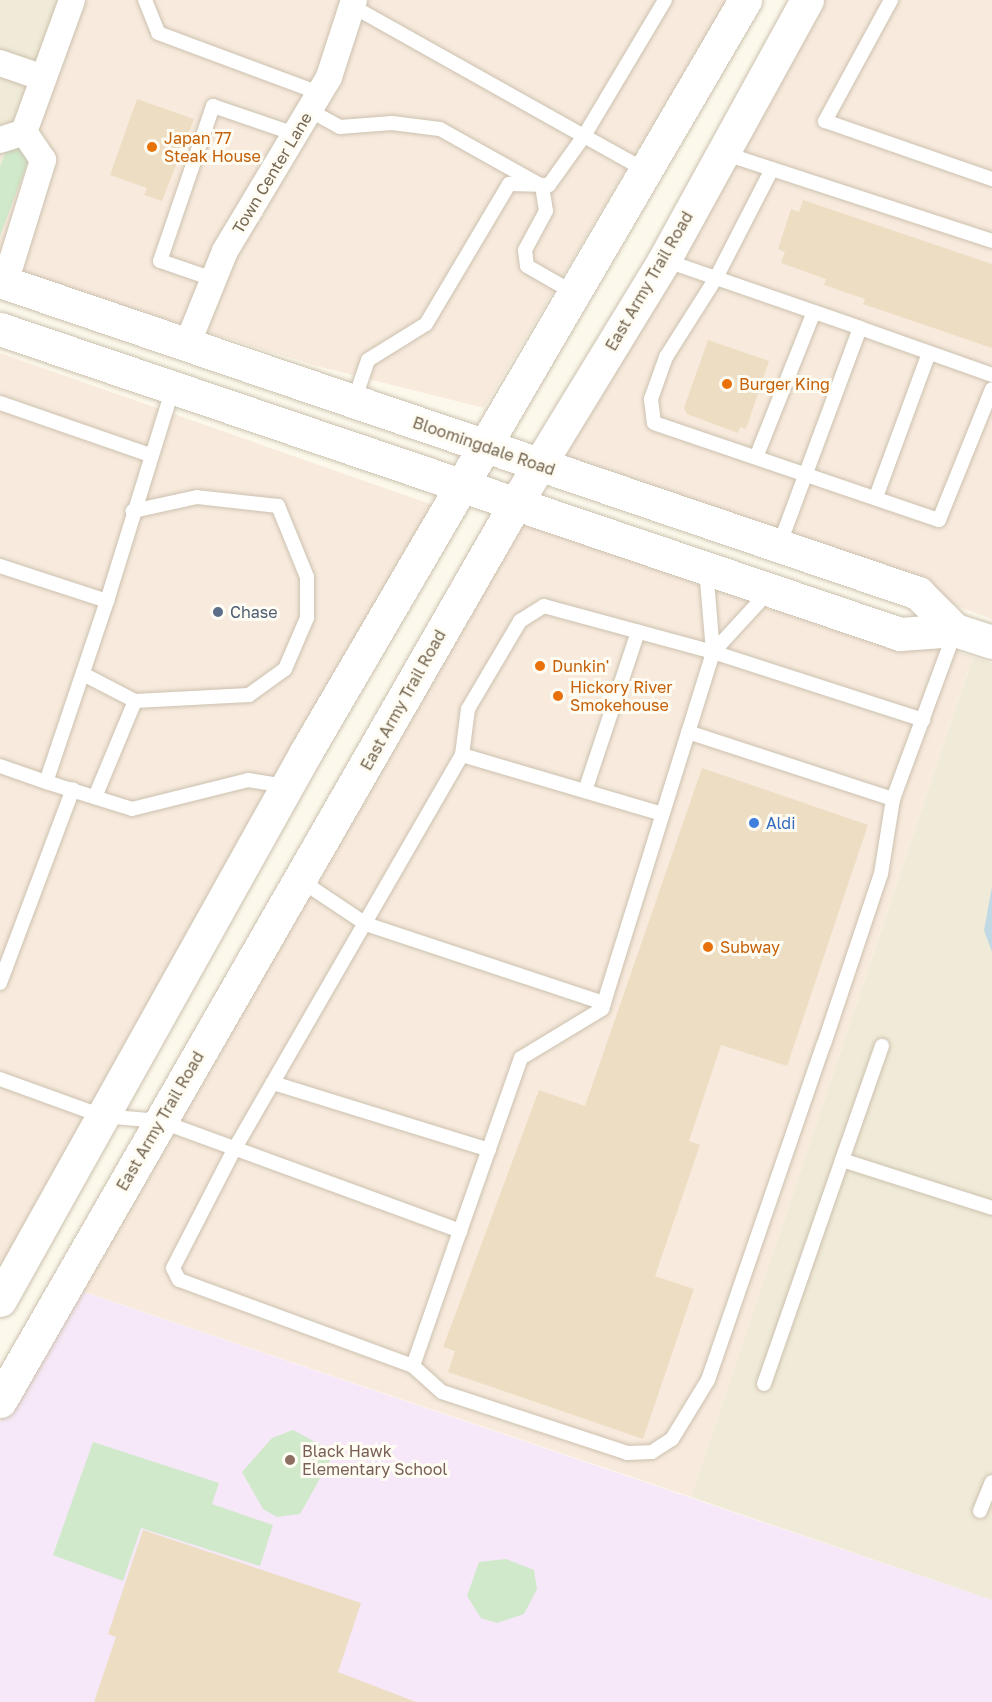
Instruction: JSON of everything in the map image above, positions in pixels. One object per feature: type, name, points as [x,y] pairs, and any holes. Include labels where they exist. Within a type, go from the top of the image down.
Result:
[{"type":"main road","points":[[0,1300],[287,786],[745,0]]},
{"type":"main road","name":"East Army Trail Road","points":[[0,1401],[514,506],[664,260],[721,152],[807,0]]},
{"type":"main road","name":"Bloomingdale Road","points":[[2,282],[918,593],[955,630]]},
{"type":"main road","name":"Bloomingdale Road","points":[[0,329],[514,506],[900,634],[955,630],[992,642]]},
{"type":"street","points":[[2,282],[43,160],[12,136],[41,77],[72,0]]},
{"type":"street","name":"Town Center Lane","points":[[187,345],[213,279],[314,101],[353,3]]},
{"type":"street","points":[[0,63],[41,77]]},
{"type":"lane","points":[[145,0],[158,33],[314,101],[340,127],[392,123],[440,129],[542,186]]},
{"type":"lane","points":[[354,401],[368,360],[426,324],[510,184],[549,185],[584,136],[665,0]]},
{"type":"lane","points":[[891,0],[825,121],[992,179]]},
{"type":"lane","points":[[353,3],[646,171]]},
{"type":"lane","points":[[213,279],[160,261],[213,106],[295,134]]},
{"type":"lane","points":[[721,152],[992,241]]},
{"type":"lane","points":[[772,169],[716,278],[666,357],[651,412],[662,428],[806,471],[939,520],[992,389]]},
{"type":"lane","points":[[542,186],[546,211],[525,250],[527,266],[574,293]]},
{"type":"lane","points":[[664,260],[992,375]]},
{"type":"lane","points":[[757,456],[814,312]]},
{"type":"lane","points":[[779,546],[860,328]]},
{"type":"lane","points":[[876,497],[929,353]]},
{"type":"lane","points":[[46,782],[173,388]]},
{"type":"lane","points":[[0,403],[150,454]]},
{"type":"lane","points":[[82,674],[135,701],[249,695],[285,669],[307,618],[307,587],[278,507],[197,497],[132,511]]},
{"type":"lane","points":[[0,566],[106,601]]},
{"type":"lane","points":[[412,1366],[521,1058],[604,1003],[713,652],[706,568]]},
{"type":"lane","points":[[713,652],[770,590]]},
{"type":"lane","points":[[922,720],[713,652],[544,606],[520,621],[468,709],[462,755],[235,1148],[173,1268],[178,1280],[412,1366],[441,1392],[627,1453],[652,1452],[672,1439],[708,1380],[881,874],[893,799],[922,720],[955,630]]},
{"type":"lane","points":[[585,791],[638,632]]},
{"type":"lane","points":[[95,796],[135,701]]},
{"type":"lane","points":[[688,732],[893,799]]},
{"type":"lane","points":[[462,755],[663,814]]},
{"type":"lane","points":[[0,766],[132,809],[248,780],[287,786]]},
{"type":"lane","points":[[0,983],[73,789]]},
{"type":"lane","points":[[300,880],[366,924],[604,1003]]},
{"type":"lane","points":[[764,1384],[882,1046]]},
{"type":"lane","points":[[0,1079],[102,1116],[160,1121],[460,1231]]},
{"type":"lane","points":[[273,1083],[489,1150]]},
{"type":"lane","points":[[842,1160],[992,1208]]},
{"type":"lane","points":[[980,1511],[992,1482]]},
{"type":"shaded area","points":[[0,0],[85,0],[0,236]]},
{"type":"shaded area","points":[[85,0],[727,0],[484,408],[313,365],[0,268],[0,236]]},
{"type":"shaded area","points":[[820,0],[992,0],[992,619],[554,459]]},
{"type":"shaded area","points":[[0,353],[433,505],[0,1278]]},
{"type":"shaded area","points":[[526,505],[973,657],[691,1497],[73,1288]]},
{"type":"shaded area","points":[[973,657],[992,663],[992,1600],[691,1497]]},
{"type":"shaded area","name":"Black Hawk Elementary School","points":[[72,1288],[992,1600],[992,1702],[0,1702],[0,1422]]},
{"type":"green space","points":[[18,148],[29,159],[0,236],[0,167],[6,152]]},
{"type":"green space","points":[[293,1430],[332,1451],[332,1457],[300,1514],[277,1517],[263,1509],[242,1472],[272,1438]]},
{"type":"green space","points":[[93,1442],[219,1483],[212,1504],[273,1525],[260,1566],[141,1528],[123,1581],[53,1555]]},
{"type":"green space","points":[[506,1559],[534,1570],[537,1589],[524,1614],[497,1623],[481,1618],[467,1596],[479,1562]]},
{"type":"water","points":[[992,887],[992,952],[984,930]]},
{"type":"building","name":"Japan 77 Steak House","points":[[137,99],[194,119],[162,201],[144,195],[147,188],[110,175]]},
{"type":"building","points":[[803,200],[992,264],[992,348],[863,304],[865,299],[824,285],[826,279],[781,263],[785,252],[778,249],[791,209],[799,212]]},
{"type":"building","name":"Burger King","points":[[708,340],[769,361],[746,429],[740,427],[738,433],[687,414],[684,408]]},
{"type":"building","points":[[702,768],[868,825],[787,1066],[721,1045],[689,1141],[700,1145],[655,1276],[694,1289],[643,1439],[448,1372],[455,1351],[443,1347],[539,1090],[585,1106]]},
{"type":"building","points":[[143,1530],[361,1603],[338,1672],[416,1702],[94,1702],[116,1637],[108,1634]]},
{"type":"place","name":"Japan 77 Steak House","points":[[152,147]]},
{"type":"place","name":"Burger King","points":[[727,384]]},
{"type":"place","name":"Chase","points":[[218,612]]},
{"type":"place","name":"Dunkin'","points":[[540,666]]},
{"type":"place","name":"Hickory River Smokehouse","points":[[558,696]]},
{"type":"place","name":"Aldi","points":[[754,823]]},
{"type":"place","name":"Subway","points":[[708,947]]},
{"type":"place","name":"Black Hawk Elementary School","points":[[290,1460]]}]
